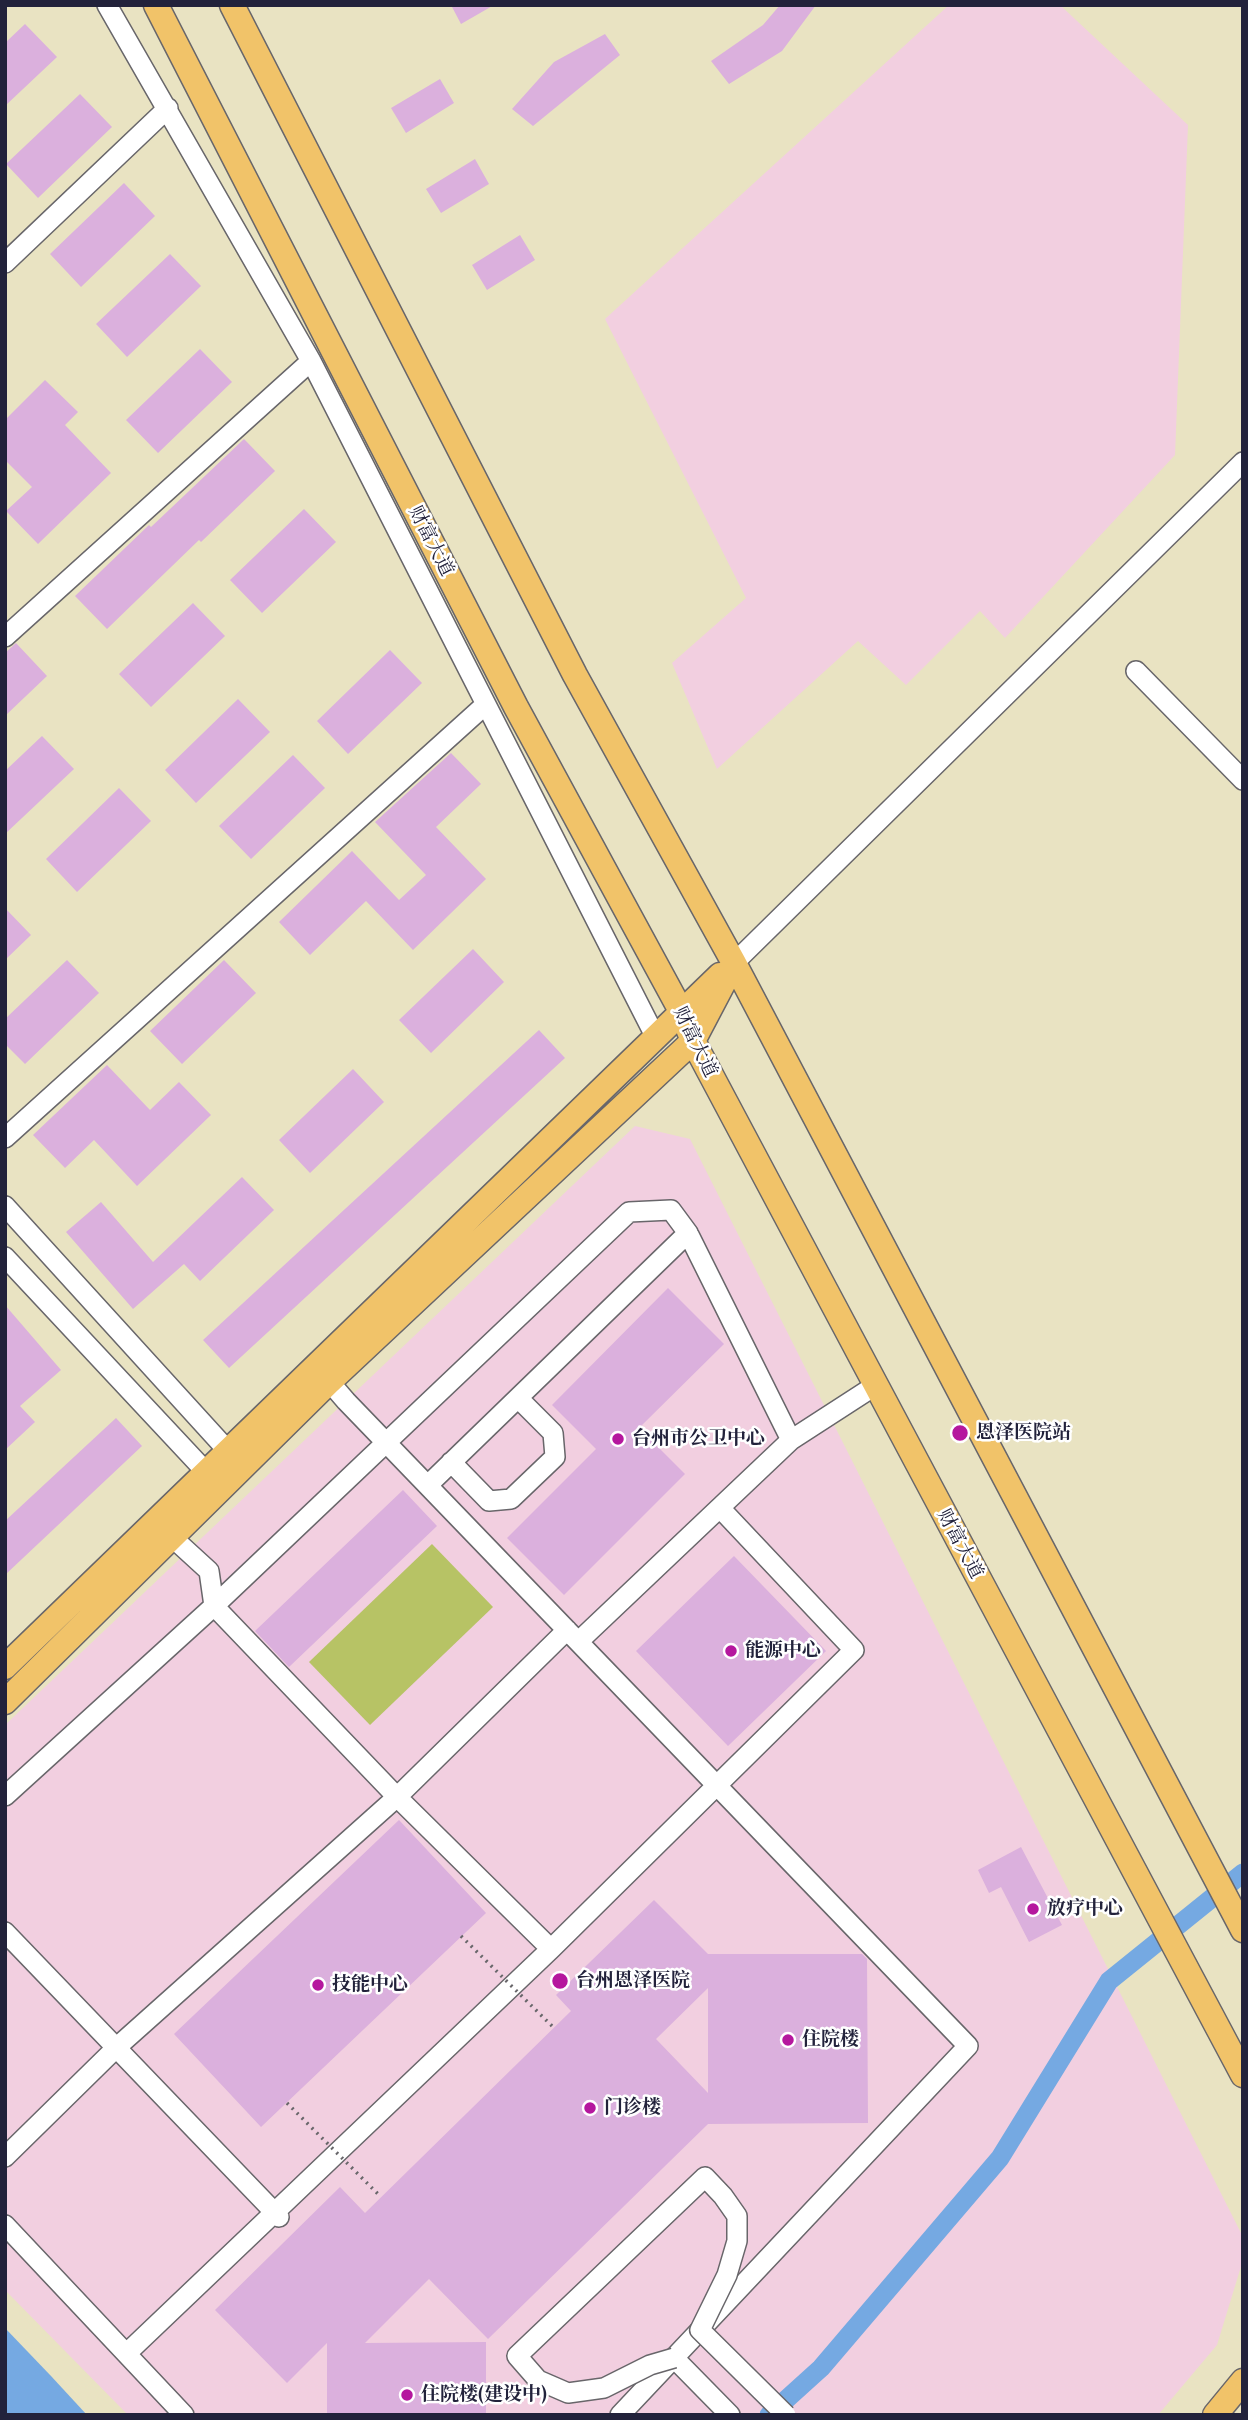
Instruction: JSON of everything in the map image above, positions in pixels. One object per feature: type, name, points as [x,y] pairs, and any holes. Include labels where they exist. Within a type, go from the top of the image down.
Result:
[{"type":"main road","name":"财富大道","points":[[156,5],[516,707],[681,1011],[693,1041],[1243,2075]]},
{"type":"main road","points":[[232,5],[575,676],[734,963],[1239,1923]]},
{"type":"main road","points":[[5,1702],[164,1530],[323,1374],[655,1036],[734,963]]},
{"type":"main road","points":[[5,1667],[164,1530],[207,1473],[229,1452],[323,1374],[693,1041],[734,963]]},
{"type":"main road","points":[[1214,2415],[1243,2381]]},
{"type":"street","points":[[107,5],[311,361],[655,1036]]},
{"type":"street","points":[[5,263],[167,108]]},
{"type":"street","points":[[5,638],[311,361]]},
{"type":"street","points":[[734,963],[1243,462]]},
{"type":"street","points":[[1136,671],[1243,780]]},
{"type":"street","points":[[5,1138],[485,705]]},
{"type":"street","points":[[5,1206],[229,1452]]},
{"type":"street","points":[[5,1796],[214,1606],[629,1212],[671,1210],[688,1233],[791,1440]]},
{"type":"street","points":[[428,1485],[688,1233]]},
{"type":"street","points":[[5,1257],[207,1473]]},
{"type":"street","points":[[323,1374],[968,2046],[620,2415]]},
{"type":"street","points":[[5,2157],[117,2047],[573,1636],[720,1508],[791,1440],[876,1385]]},
{"type":"street","points":[[451,1462],[489,1501],[511,1499],[529,1483],[555,1457],[553,1433],[518,1398]]},
{"type":"street","points":[[127,2353],[277,2214],[854,1650],[720,1508]]},
{"type":"street","points":[[164,1530],[209,1571],[214,1606],[397,1797],[551,1949]]},
{"type":"street","points":[[5,1932],[277,2214]]},
{"type":"street","points":[[674,2358],[650,2365],[604,2388],[568,2393],[538,2380],[517,2356],[705,2177],[723,2196],[737,2217],[737,2241],[727,2275],[700,2330]]},
{"type":"street","points":[[5,2225],[184,2415]]},
{"type":"street","points":[[700,2330],[786,2415]]},
{"type":"street","points":[[674,2358],[730,2415]]},
{"type":"path","points":[[461,1936],[555,2028]]},
{"type":"path","points":[[287,2103],[381,2197]]},
{"type":"shaded area","points":[[949,5],[1060,5],[1188,125],[1175,455],[1005,638],[980,611],[906,685],[858,641],[717,769],[672,663],[746,598],[605,319]]},
{"type":"shaded area","name":"台州恩泽医院","points":[[635,1126],[690,1139],[1243,2237],[1243,2260],[1217,2345],[1158,2415],[128,2415],[5,2290],[5,1725]]},
{"type":"green space","points":[[432,1544],[493,1607],[370,1725],[309,1662]]},
{"type":"water","points":[[5,2328],[51,2376],[87,2415],[5,2415]]},
{"type":"building","points":[[451,5],[494,5],[461,24]]},
{"type":"building","points":[[780,5],[816,5],[782,51],[729,84],[711,61],[763,25]]},
{"type":"building","points":[[25,24],[57,57],[5,106],[5,43]]},
{"type":"building","points":[[605,34],[620,55],[533,126],[512,109],[554,62]]},
{"type":"building","points":[[440,79],[454,103],[406,133],[391,108]]},
{"type":"building","points":[[80,94],[112,127],[38,198],[6,164]]},
{"type":"building","points":[[475,159],[489,184],[441,213],[426,189]]},
{"type":"building","points":[[124,183],[155,216],[81,287],[50,254]]},
{"type":"building","points":[[520,235],[535,260],[487,290],[472,265]]},
{"type":"building","points":[[170,254],[201,286],[127,357],[96,324]]},
{"type":"building","points":[[200,349],[232,382],[158,453],[126,420]]},
{"type":"building","points":[[45,380],[78,412],[65,425],[111,473],[38,544],[6,511],[32,487],[5,460],[5,420]]},
{"type":"building","points":[[244,439],[275,471],[107,629],[75,596]]},
{"type":"building","points":[[304,509],[336,542],[262,613],[230,580]]},
{"type":"building","points":[[193,603],[225,636],[151,707],[119,674]]},
{"type":"building","points":[[16,643],[47,676],[5,716],[5,653]]},
{"type":"building","points":[[390,650],[422,683],[348,754],[317,721]]},
{"type":"building","points":[[238,699],[270,732],[196,803],[165,770]]},
{"type":"building","points":[[42,736],[74,769],[5,834],[5,771]]},
{"type":"building","points":[[451,753],[481,784],[436,827],[486,879],[413,950],[366,901],[310,955],[279,922],[352,851],[399,900],[426,875],[375,822]]},
{"type":"building","points":[[293,755],[325,788],[251,859],[219,826]]},
{"type":"building","points":[[119,788],[151,821],[77,892],[46,859]]},
{"type":"building","points":[[5,908],[31,935],[5,960]]},
{"type":"building","points":[[473,949],[504,982],[431,1053],[399,1020]]},
{"type":"building","points":[[67,960],[99,993],[25,1064],[5,1044],[5,1019]]},
{"type":"building","points":[[224,960],[256,993],[182,1064],[150,1031]]},
{"type":"building","points":[[539,1030],[565,1058],[229,1368],[203,1340]]},
{"type":"building","points":[[107,1065],[150,1110],[179,1082],[211,1115],[137,1186],[94,1140],[65,1168],[33,1135]]},
{"type":"building","points":[[353,1069],[384,1102],[310,1173],[279,1140]]},
{"type":"building","points":[[242,1177],[274,1210],[200,1281],[184,1264],[133,1309],[66,1232],[101,1202],[153,1262]]},
{"type":"building","name":"台州市公卫中心","points":[[668,1288],[724,1344],[639,1428],[685,1474],[564,1595],[507,1538],[596,1449],[552,1405]]},
{"type":"building","points":[[5,1305],[61,1370],[20,1406],[35,1422],[5,1450]]},
{"type":"building","points":[[116,1418],[142,1446],[5,1575],[5,1521]]},
{"type":"building","points":[[403,1490],[437,1526],[289,1667],[255,1631]]},
{"type":"building","name":"能源中心","points":[[734,1556],[826,1651],[728,1746],[636,1651]]},
{"type":"building","name":"技能中心","points":[[399,1820],[486,1913],[261,2127],[174,2034]]},
{"type":"building","name":"放疗中心","points":[[1021,1847],[1062,1925],[1029,1942],[1001,1887],[989,1893],[978,1870]]},
{"type":"building","points":[[654,1900],[708,1954],[862,1954],[867,1959],[868,2123],[708,2124],[488,2339],[429,2279],[365,2343],[486,2342],[486,2415],[327,2415],[327,2343],[287,2383],[215,2310],[340,2187],[365,2213],[571,2011],[556,1995]],"holes":[[[708,1988],[708,2093],[656,2039]]]},
{"type":"waterway","points":[[769,2415],[821,2368],[1000,2158],[1109,1981],[1243,1873]]},
{"type":"place","name":"恩泽医院站","points":[[960,1433]]},
{"type":"place","name":"台州市公卫中心","points":[[618,1439]]},
{"type":"place","name":"能源中心","points":[[731,1651]]},
{"type":"place","name":"放疗中心","points":[[1033,1909]]},
{"type":"place","name":"台州恩泽医院","points":[[560,1981]]},
{"type":"place","name":"技能中心","points":[[318,1985]]},
{"type":"place","name":"住院楼","points":[[788,2040]]},
{"type":"place","name":"门诊楼","points":[[590,2108]]},
{"type":"place","name":"住院楼(建设中)","points":[[407,2395]]}]
